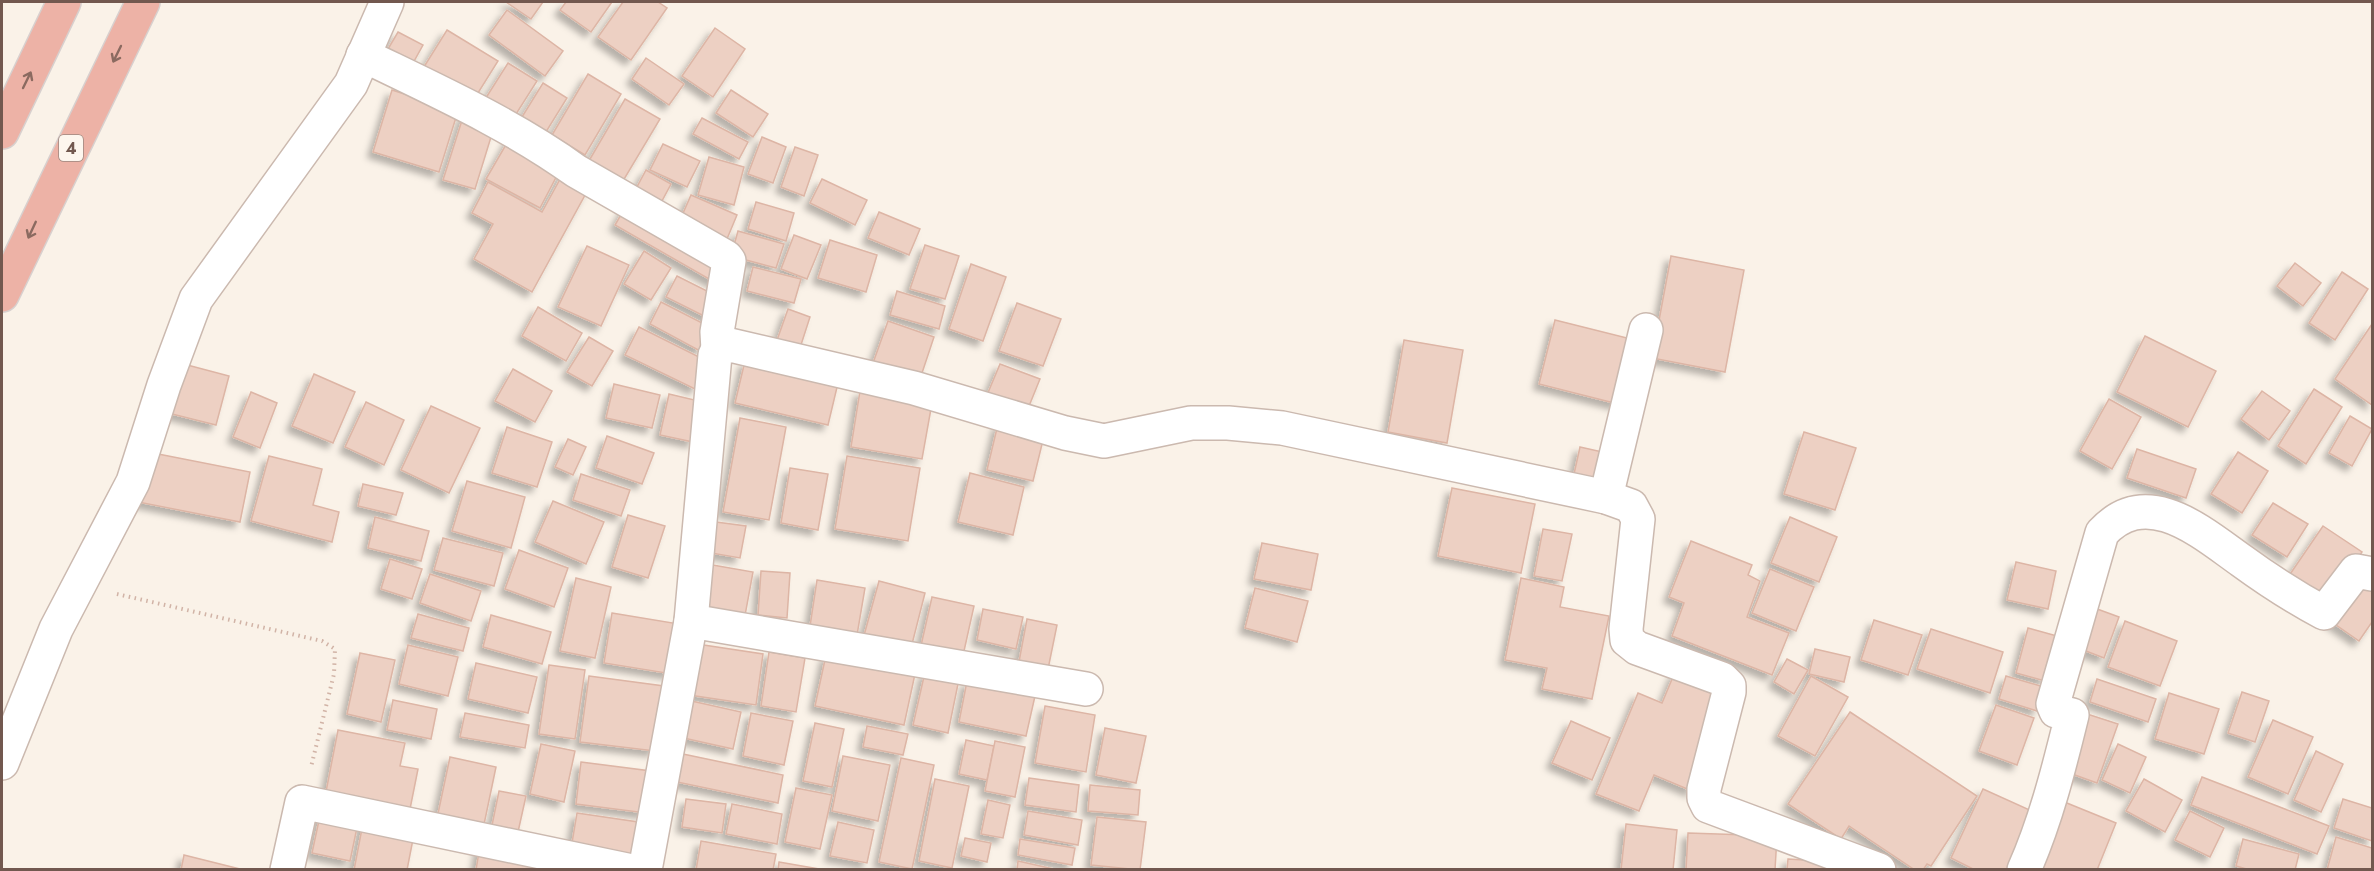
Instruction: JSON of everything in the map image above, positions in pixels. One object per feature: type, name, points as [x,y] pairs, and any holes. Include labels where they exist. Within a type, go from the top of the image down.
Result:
[{"type":"highway","points":[[2,132],[64,2]]},
{"type":"highway","name":"4","points":[[2,295],[143,2]]},
{"type":"street","points":[[2,763],[56,629],[133,482],[164,385],[196,299],[351,84],[387,2]]},
{"type":"street","points":[[363,55],[457,101],[543,149],[576,171],[726,257],[729,261],[717,332],[718,350],[714,366],[691,621],[645,870]]},
{"type":"street","points":[[1606,497],[1646,330]]},
{"type":"street","points":[[718,350],[730,345],[914,388],[1065,433],[1104,441],[1191,423],[1228,423],[1282,428],[1606,497],[1631,506],[1638,519],[1626,629],[1628,640],[1637,648],[1722,679],[1729,686],[1704,789],[1705,802],[1708,806],[1879,870]]},
{"type":"street","points":[[2024,870],[2048,808],[2072,715],[2056,711],[2053,704],[2102,533],[2114,520],[2131,512],[2145,511],[2184,523],[2208,536],[2324,613],[2356,571],[2373,574]]},
{"type":"street","points":[[691,621],[1086,690]]},
{"type":"street","points":[[287,870],[302,802],[627,870]]},
{"type":"path","points":[[80,586],[322,641],[335,649],[334,674],[302,802]]},
{"type":"building","points":[[506,2],[543,2],[531,19]]},
{"type":"building","points":[[566,2],[612,2],[591,32],[560,10]]},
{"type":"building","points":[[623,2],[658,2],[667,8],[631,60],[598,37]]},
{"type":"building","points":[[507,10],[563,51],[545,76],[489,35]]},
{"type":"building","points":[[715,28],[745,49],[713,97],[682,76]]},
{"type":"building","points":[[447,30],[498,61],[473,101],[422,70]]},
{"type":"building","points":[[398,32],[423,45],[413,63],[388,49]]},
{"type":"building","points":[[646,58],[684,84],[669,105],[632,79]]},
{"type":"building","points":[[508,63],[537,81],[511,122],[482,104]]},
{"type":"building","points":[[588,74],[621,94],[585,155],[552,135]]},
{"type":"building","points":[[543,83],[567,98],[541,140],[517,125]]},
{"type":"building","points":[[392,90],[458,111],[439,172],[373,152]]},
{"type":"building","points":[[731,90],[768,114],[753,137],[716,113]]},
{"type":"building","points":[[625,99],[660,119],[617,191],[583,171]]},
{"type":"building","points":[[464,114],[495,124],[475,189],[443,180]]},
{"type":"building","points":[[702,118],[748,142],[739,159],[693,134]]},
{"type":"building","points":[[511,136],[563,164],[540,208],[486,179]]},
{"type":"building","points":[[762,137],[786,147],[773,183],[748,174]]},
{"type":"building","points":[[663,144],[700,161],[687,187],[650,170]]},
{"type":"building","points":[[795,147],[818,155],[804,196],[781,187]]},
{"type":"building","points":[[709,157],[744,167],[734,205],[698,195]]},
{"type":"building","points":[[646,170],[671,184],[655,214],[630,200]]},
{"type":"building","points":[[564,172],[590,186],[532,292],[474,259],[493,224],[472,213],[488,182],[542,212]]},
{"type":"building","points":[[822,179],[867,200],[855,225],[810,203]]},
{"type":"building","points":[[691,195],[737,215],[724,246],[677,227]]},
{"type":"building","points":[[756,202],[794,213],[786,241],[748,229]]},
{"type":"building","points":[[626,206],[726,265],[716,283],[615,225]]},
{"type":"building","points":[[879,212],[920,229],[909,255],[868,238]]},
{"type":"building","points":[[738,231],[784,244],[776,268],[731,256]]},
{"type":"building","points":[[794,235],[821,245],[807,279],[781,269]]},
{"type":"building","points":[[830,240],[877,255],[866,292],[818,278]]},
{"type":"building","points":[[925,245],[959,256],[945,299],[910,289]]},
{"type":"building","points":[[587,246],[629,265],[601,326],[558,307]]},
{"type":"building","points":[[644,251],[671,268],[651,300],[624,284]]},
{"type":"building","points":[[1671,256],[1744,270],[1725,372],[1652,358]]},
{"type":"building","points":[[2295,263],[2321,283],[2303,306],[2277,286]]},
{"type":"building","points":[[971,264],[1006,277],[983,341],[949,329]]},
{"type":"building","points":[[753,267],[801,279],[794,303],[747,291]]},
{"type":"building","points":[[2342,272],[2368,289],[2335,340],[2309,323]]},
{"type":"building","points":[[677,276],[721,298],[710,319],[666,297]]},
{"type":"building","points":[[897,291],[945,306],[939,329],[890,315]]},
{"type":"building","points":[[661,302],[712,328],[700,351],[650,324]]},
{"type":"building","points":[[1017,303],[1061,319],[1043,366],[999,351]]},
{"type":"building","points":[[538,307],[582,333],[566,361],[522,336]]},
{"type":"building","points":[[788,309],[810,317],[799,351],[776,343]]},
{"type":"building","points":[[1555,320],[1635,340],[1618,404],[1539,384]]},
{"type":"building","points":[[888,321],[934,337],[920,379],[873,363]]},
{"type":"building","points":[[2372,324],[2372,405],[2335,379]]},
{"type":"building","points":[[639,327],[709,362],[695,389],[625,355]]},
{"type":"building","points":[[2145,336],[2216,371],[2188,427],[2117,392]]},
{"type":"building","points":[[589,337],[613,351],[592,386],[567,372]]},
{"type":"building","points":[[1404,340],[1463,350],[1447,443],[1388,432]]},
{"type":"building","points":[[745,361],[838,383],[828,425],[735,403]]},
{"type":"building","points":[[176,362],[229,376],[216,425],[164,412]]},
{"type":"building","points":[[1000,364],[1040,379],[1027,411],[987,395]]},
{"type":"building","points":[[513,369],[552,391],[535,422],[495,401]]},
{"type":"building","points":[[314,374],[355,392],[333,443],[292,426]]},
{"type":"building","points":[[614,384],[660,395],[652,428],[606,418]]},
{"type":"building","points":[[2314,389],[2342,407],[2306,464],[2278,446]]},
{"type":"building","points":[[860,391],[932,403],[922,459],[851,447]]},
{"type":"building","points":[[2262,391],[2290,411],[2269,440],[2241,419]]},
{"type":"building","points":[[251,392],[277,403],[260,448],[233,437]]},
{"type":"building","points":[[669,394],[703,402],[693,442],[660,435]]},
{"type":"building","points":[[2109,399],[2141,417],[2112,469],[2080,451]]},
{"type":"building","points":[[366,402],[404,420],[384,465],[345,447]]},
{"type":"building","points":[[431,406],[480,428],[449,493],[401,470]]},
{"type":"building","points":[[2350,416],[2372,429],[2352,466],[2329,453]]},
{"type":"building","points":[[740,418],[786,427],[769,520],[723,512]]},
{"type":"building","points":[[998,424],[1044,436],[1033,481],[987,470]]},
{"type":"building","points":[[507,427],[552,442],[537,487],[492,473]]},
{"type":"building","points":[[1804,432],[1856,448],[1835,510],[1784,494]]},
{"type":"building","points":[[607,436],[654,453],[642,484],[596,468]]},
{"type":"building","points":[[568,439],[586,447],[573,475],[555,467]]},
{"type":"building","points":[[1580,447],[1607,453],[1599,489],[1572,483]]},
{"type":"building","points":[[2137,449],[2196,469],[2186,498],[2127,478]]},
{"type":"building","points":[[148,452],[250,472],[240,522],[138,502]]},
{"type":"building","points":[[2238,452],[2268,471],[2242,513],[2211,494]]},
{"type":"building","points":[[269,456],[322,469],[313,505],[339,512],[332,542],[251,521]]},
{"type":"building","points":[[847,456],[920,468],[908,541],[835,529]]},
{"type":"building","points":[[790,468],[828,474],[818,530],[781,523]]},
{"type":"building","points":[[970,473],[1024,487],[1013,535],[958,522]]},
{"type":"building","points":[[581,474],[630,490],[621,516],[573,500]]},
{"type":"building","points":[[467,481],[525,497],[511,548],[452,531]]},
{"type":"building","points":[[363,484],[403,493],[396,515],[358,506]]},
{"type":"building","points":[[1452,488],[1535,504],[1521,573],[1438,556]]},
{"type":"building","points":[[553,501],[604,522],[586,564],[535,542]]},
{"type":"building","points":[[2273,503],[2308,524],[2287,557],[2252,535]]},
{"type":"building","points":[[628,515],[665,526],[648,578],[612,567]]},
{"type":"building","points":[[375,517],[429,531],[421,561],[368,548]]},
{"type":"building","points":[[1790,517],[1837,537],[1819,582],[1771,563]]},
{"type":"building","points":[[716,522],[746,526],[740,558],[711,553]]},
{"type":"building","points":[[2323,526],[2362,552],[2325,606],[2286,580]]},
{"type":"building","points":[[1543,529],[1572,534],[1562,581],[1534,576]]},
{"type":"building","points":[[443,538],[503,553],[494,586],[434,570]]},
{"type":"building","points":[[1691,541],[1752,565],[1748,575],[1760,581],[1747,617],[1789,633],[1772,675],[1672,636],[1684,603],[1669,597]]},
{"type":"building","points":[[1262,543],[1318,554],[1311,590],[1254,579]]},
{"type":"building","points":[[519,550],[568,568],[554,607],[505,589]]},
{"type":"building","points":[[390,559],[422,569],[412,599],[381,589]]},
{"type":"building","points":[[2016,562],[2056,571],[2048,609],[2007,600]]},
{"type":"building","points":[[707,564],[753,572],[744,621],[698,613]]},
{"type":"building","points":[[1770,569],[1814,587],[1796,631],[1752,613]]},
{"type":"building","points":[[761,571],[790,573],[787,618],[758,615]]},
{"type":"building","points":[[430,574],[481,591],[471,621],[420,603]]},
{"type":"building","points":[[576,578],[611,587],[595,658],[560,651]]},
{"type":"building","points":[[1521,578],[1564,587],[1560,607],[1609,616],[1592,699],[1542,689],[1547,668],[1505,660]]},
{"type":"building","points":[[2357,579],[2372,589],[2372,622],[2359,641],[2329,620]]},
{"type":"building","points":[[817,580],[865,588],[856,641],[809,633]]},
{"type":"building","points":[[879,581],[925,593],[910,652],[863,639]]},
{"type":"building","points":[[1255,588],[1308,601],[1297,642],[1245,628]]},
{"type":"building","points":[[932,597],[974,606],[962,660],[920,650]]},
{"type":"building","points":[[2089,606],[2119,617],[2104,658],[2073,646]]},
{"type":"building","points":[[983,609],[1023,617],[1016,649],[977,640]]},
{"type":"building","points":[[612,613],[679,624],[672,674],[604,663]]},
{"type":"building","points":[[418,614],[469,628],[463,651],[411,638]]},
{"type":"building","points":[[491,615],[551,632],[542,664],[483,647]]},
{"type":"building","points":[[1027,619],[1057,625],[1047,674],[1018,667]]},
{"type":"building","points":[[1874,620],[1922,635],[1908,675],[1861,660]]},
{"type":"building","points":[[2125,621],[2177,641],[2160,686],[2108,667]]},
{"type":"building","points":[[2028,628],[2057,636],[2045,681],[2016,673]]},
{"type":"building","points":[[1931,629],[2003,652],[1990,693],[1917,669]]},
{"type":"building","points":[[697,644],[763,654],[756,705],[689,695]]},
{"type":"building","points":[[408,645],[458,657],[448,696],[399,684]]},
{"type":"building","points":[[1815,649],[1850,657],[1844,682],[1809,674]]},
{"type":"building","points":[[769,652],[805,658],[796,712],[761,706]]},
{"type":"building","points":[[360,653],[395,660],[381,722],[347,714]]},
{"type":"building","points":[[826,655],[915,674],[904,725],[815,706]]},
{"type":"building","points":[[1787,659],[1808,670],[1794,694],[1774,682]]},
{"type":"building","points":[[476,663],[537,677],[528,713],[468,699]]},
{"type":"building","points":[[549,665],[585,670],[575,739],[539,734]]},
{"type":"building","points":[[925,672],[959,679],[948,733],[913,725]]},
{"type":"building","points":[[1675,672],[1722,691],[1692,791],[1654,775],[1639,811],[1596,794],[1638,693],[1662,703]]},
{"type":"building","points":[[589,676],[664,686],[655,751],[580,742]]},
{"type":"building","points":[[1811,676],[1848,697],[1815,756],[1778,736]]},
{"type":"building","points":[[2006,676],[2044,687],[2037,711],[1999,699]]},
{"type":"building","points":[[2097,679],[2156,699],[2148,722],[2090,702]]},
{"type":"building","points":[[967,681],[1035,696],[1026,736],[959,722]]},
{"type":"building","points":[[2242,692],[2269,701],[2255,742],[2228,733]]},
{"type":"building","points":[[2169,693],[2219,709],[2204,754],[2155,739]]},
{"type":"building","points":[[393,700],[437,709],[431,739],[387,730]]},
{"type":"building","points":[[687,700],[741,712],[733,749],[679,737]]},
{"type":"building","points":[[1996,705],[2034,718],[2017,765],[1979,751]]},
{"type":"building","points":[[1045,706],[1095,715],[1086,772],[1035,763]]},
{"type":"building","points":[[1850,712],[1977,796],[1931,866],[1927,864],[1923,870],[1915,870],[1849,826],[1841,839],[1788,804]]},
{"type":"building","points":[[2081,712],[2118,724],[2097,783],[2061,770]]},
{"type":"building","points":[[465,713],[529,725],[525,748],[460,737]]},
{"type":"building","points":[[751,713],[793,721],[784,765],[743,756]]},
{"type":"building","points":[[2273,720],[2313,737],[2288,794],[2248,777]]},
{"type":"building","points":[[1571,721],[1610,738],[1592,780],[1552,763]]},
{"type":"building","points":[[815,723],[844,729],[832,787],[803,781]]},
{"type":"building","points":[[867,726],[908,734],[903,755],[863,747]]},
{"type":"building","points":[[1105,728],[1146,736],[1136,783],[1096,775]]},
{"type":"building","points":[[338,730],[405,743],[400,766],[418,769],[408,819],[324,802]]},
{"type":"building","points":[[966,740],[994,746],[987,780],[959,774]]},
{"type":"building","points":[[995,741],[1025,747],[1015,797],[985,791]]},
{"type":"building","points":[[541,744],[575,751],[564,802],[530,794]]},
{"type":"building","points":[[2118,744],[2146,757],[2130,793],[2102,780]]},
{"type":"building","points":[[2316,751],[2343,764],[2321,812],[2294,800]]},
{"type":"building","points":[[683,754],[783,775],[778,803],[677,782]]},
{"type":"building","points":[[843,756],[890,765],[878,821],[832,811]]},
{"type":"building","points":[[450,757],[496,767],[482,834],[436,823]]},
{"type":"building","points":[[901,758],[934,765],[912,869],[879,862]]},
{"type":"building","points":[[581,762],[651,771],[646,813],[576,804]]},
{"type":"building","points":[[2202,777],[2329,826],[2317,854],[2191,805]]},
{"type":"building","points":[[1029,778],[1079,785],[1076,812],[1025,805]]},
{"type":"building","points":[[935,779],[969,786],[952,868],[919,861]]},
{"type":"building","points":[[2144,779],[2182,800],[2165,832],[2126,811]]},
{"type":"building","points":[[1090,785],[1140,790],[1138,815],[1088,811]]},
{"type":"building","points":[[796,788],[832,795],[820,849],[785,842]]},
{"type":"building","points":[[1983,789],[2043,816],[2018,870],[1975,870],[1951,858]]},
{"type":"building","points":[[499,791],[526,796],[516,841],[490,835]]},
{"type":"building","points":[[686,799],[726,804],[722,833],[682,827]]},
{"type":"building","points":[[2057,799],[2116,823],[2097,870],[2028,870]]},
{"type":"building","points":[[2343,799],[2372,808],[2372,841],[2334,828]]},
{"type":"building","points":[[988,800],[1010,805],[1003,838],[981,834]]},
{"type":"building","points":[[732,804],[782,814],[777,844],[726,834]]},
{"type":"building","points":[[321,811],[359,818],[350,861],[312,853]]},
{"type":"building","points":[[1028,811],[1082,820],[1078,845],[1024,835]]},
{"type":"building","points":[[2190,811],[2224,828],[2210,857],[2175,840]]},
{"type":"building","points":[[577,813],[645,823],[638,866],[570,855]]},
{"type":"building","points":[[1097,817],[1146,822],[1140,870],[1091,865]]},
{"type":"building","points":[[364,818],[415,829],[407,870],[354,870]]},
{"type":"building","points":[[838,822],[874,830],[867,863],[830,856]]},
{"type":"building","points":[[1626,824],[1677,830],[1673,870],[1621,870]]},
{"type":"building","points":[[1688,833],[1777,836],[1775,870],[1686,870]]},
{"type":"building","points":[[2336,837],[2372,848],[2372,870],[2327,870]]},
{"type":"building","points":[[965,838],[991,843],[987,862],[961,856]]},
{"type":"building","points":[[1020,839],[1075,848],[1072,865],[1018,855]]},
{"type":"building","points":[[2243,839],[2299,854],[2295,870],[2250,870],[2236,866]]},
{"type":"building","points":[[701,841],[776,854],[773,870],[696,870]]},
{"type":"building","points":[[480,846],[617,870],[476,870]]},
{"type":"building","points":[[184,855],[244,870],[181,870]]},
{"type":"building","points":[[1788,859],[1837,862],[1836,870],[1787,870]]},
{"type":"building","points":[[1018,861],[1058,870],[1017,870]]},
{"type":"building","points":[[779,862],[825,870],[778,870]]}]
